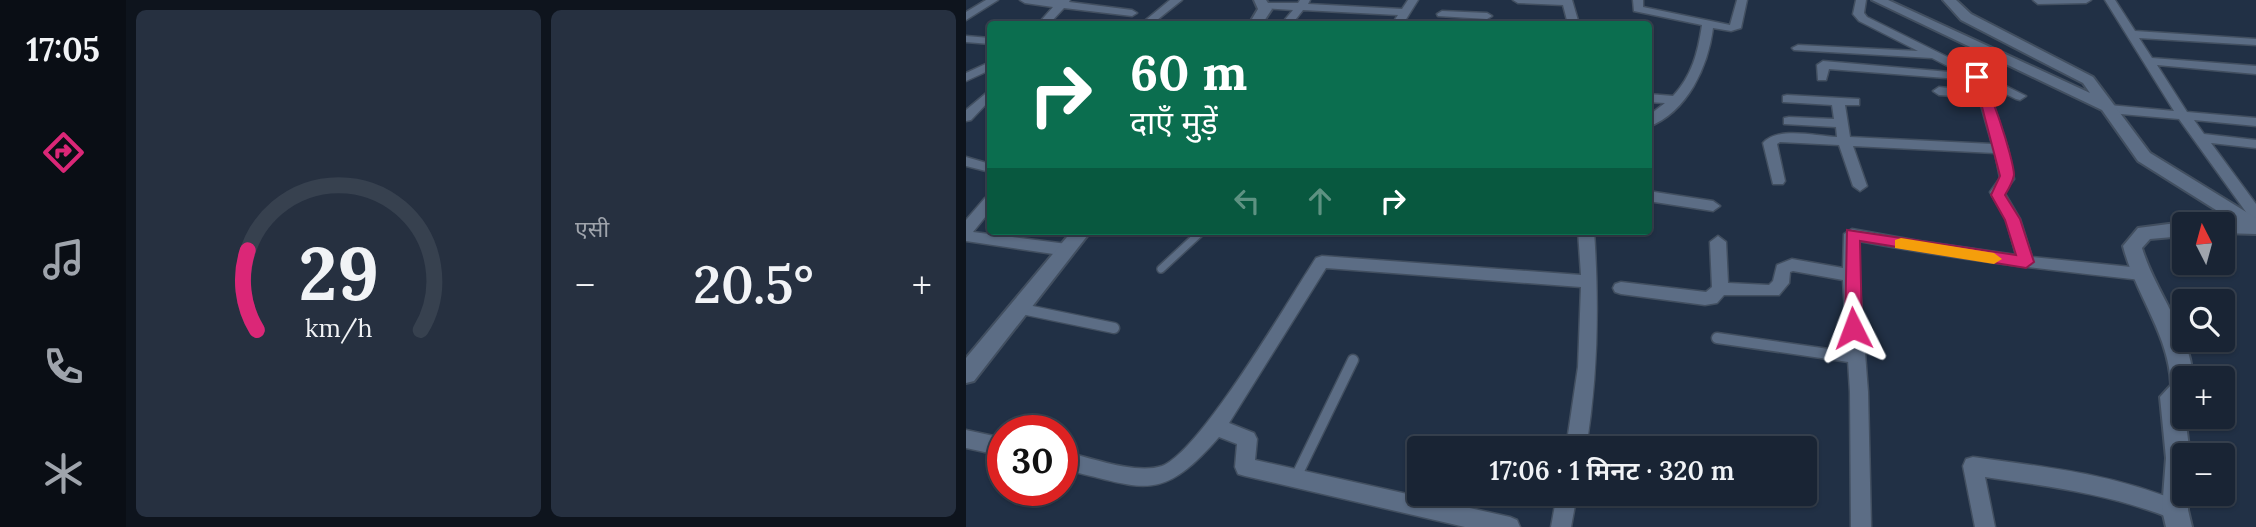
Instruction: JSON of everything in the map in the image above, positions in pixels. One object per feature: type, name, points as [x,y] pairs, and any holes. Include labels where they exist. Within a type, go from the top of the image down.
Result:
[{"type":"street","points":[[966,17],[993,0]]},
{"type":"street","points":[[1025,0],[1063,2],[1132,13]]},
{"type":"street","points":[[1150,21],[1177,0]]},
{"type":"street","points":[[1400,21],[1413,0]]},
{"type":"street","points":[[1518,0],[1567,1],[1572,21]]},
{"type":"street","points":[[1640,5],[1708,25],[1737,26],[1742,0]]},
{"type":"street","points":[[1861,0],[1858,14],[1863,19],[2020,96]]},
{"type":"street","points":[[1878,0],[2108,108],[2256,122]]},
{"type":"street","points":[[1949,0],[1966,18],[2088,80],[2144,157],[2255,223]]},
{"type":"street","points":[[2038,1],[2086,0]]},
{"type":"street","points":[[2110,0],[2183,115],[2250,199],[2255,223]]},
{"type":"street","points":[[1046,21],[1063,2]]},
{"type":"street","points":[[1259,21],[1263,14],[1262,3],[1355,4],[1406,12]]},
{"type":"street","points":[[1289,21],[1303,3]]},
{"type":"street","points":[[1345,21],[1355,4]]},
{"type":"street","points":[[1442,15],[1487,16]]},
{"type":"street","points":[[1652,120],[1677,100],[1692,82],[1700,66],[1708,25]]},
{"type":"street","points":[[2133,34],[2256,42]]},
{"type":"street","points":[[966,39],[987,41]]},
{"type":"street","points":[[1798,48],[1936,56]]},
{"type":"street","points":[[2150,61],[2256,70]]},
{"type":"street","points":[[1822,77],[1821,66],[1828,65],[1975,76]]},
{"type":"street","points":[[966,77],[987,67]]},
{"type":"street","points":[[1975,76],[1985,95],[2007,179],[1997,192],[2013,219],[2026,262]]},
{"type":"street","points":[[1939,91],[1985,95]]},
{"type":"street","points":[[966,117],[987,97]]},
{"type":"street","points":[[1652,97],[1677,100]]},
{"type":"street","points":[[1787,99],[1854,102]]},
{"type":"street","points":[[1838,101],[1844,139],[1860,186]]},
{"type":"street","points":[[1789,121],[1842,123]]},
{"type":"street","points":[[2200,138],[2256,144]]},
{"type":"street","points":[[1778,181],[1770,150],[1771,140],[1844,139],[2001,149]]},
{"type":"street","points":[[966,160],[987,167]]},
{"type":"street","points":[[1652,197],[1713,206]]},
{"type":"street","points":[[966,230],[987,206]]},
{"type":"street","points":[[2235,225],[2255,223]]},
{"type":"street","points":[[2172,230],[2145,233],[2132,247],[2141,274],[2168,326],[2183,366],[2182,389],[2171,397],[2178,458],[2177,518]]},
{"type":"street","points":[[1861,527],[1851,275],[1852,234],[1919,247],[2026,262],[2141,274]]},
{"type":"street","points":[[966,374],[1022,309],[1079,235]]},
{"type":"street","points":[[1578,436],[1587,391],[1590,282],[1586,235]]},
{"type":"street","points":[[966,236],[1067,250]]},
{"type":"street","points":[[1718,242],[1720,289]]},
{"type":"street","points":[[1078,463],[1133,475],[1159,476],[1181,464],[1216,427],[1322,262],[1590,282]]},
{"type":"street","points":[[1621,288],[1704,299],[1711,298],[1720,289],[1773,291],[1781,283],[1783,269],[1792,265],[1851,275]]},
{"type":"street","points":[[1216,427],[1247,439],[1245,467],[1510,527]]},
{"type":"street","points":[[966,439],[987,444]]},
{"type":"street","points":[[1985,527],[1973,466],[2086,483],[2159,502],[2177,518]]},
{"type":"street","points":[[1561,527],[1565,506]]},
{"type":"lane","points":[[1161,269],[1198,235]]},
{"type":"lane","points":[[1022,309],[1114,328]]},
{"type":"lane","points":[[1717,338],[1856,358]]},
{"type":"lane","points":[[1296,478],[1353,360]]},
{"type":"slow traffic","points":[[1901,244],[1994,259]]},
{"type":"route","points":[[1853,328],[1852,234],[1987,258],[2026,262],[2013,219],[1997,192],[2007,176],[1986,99],[1977,77]]}]
